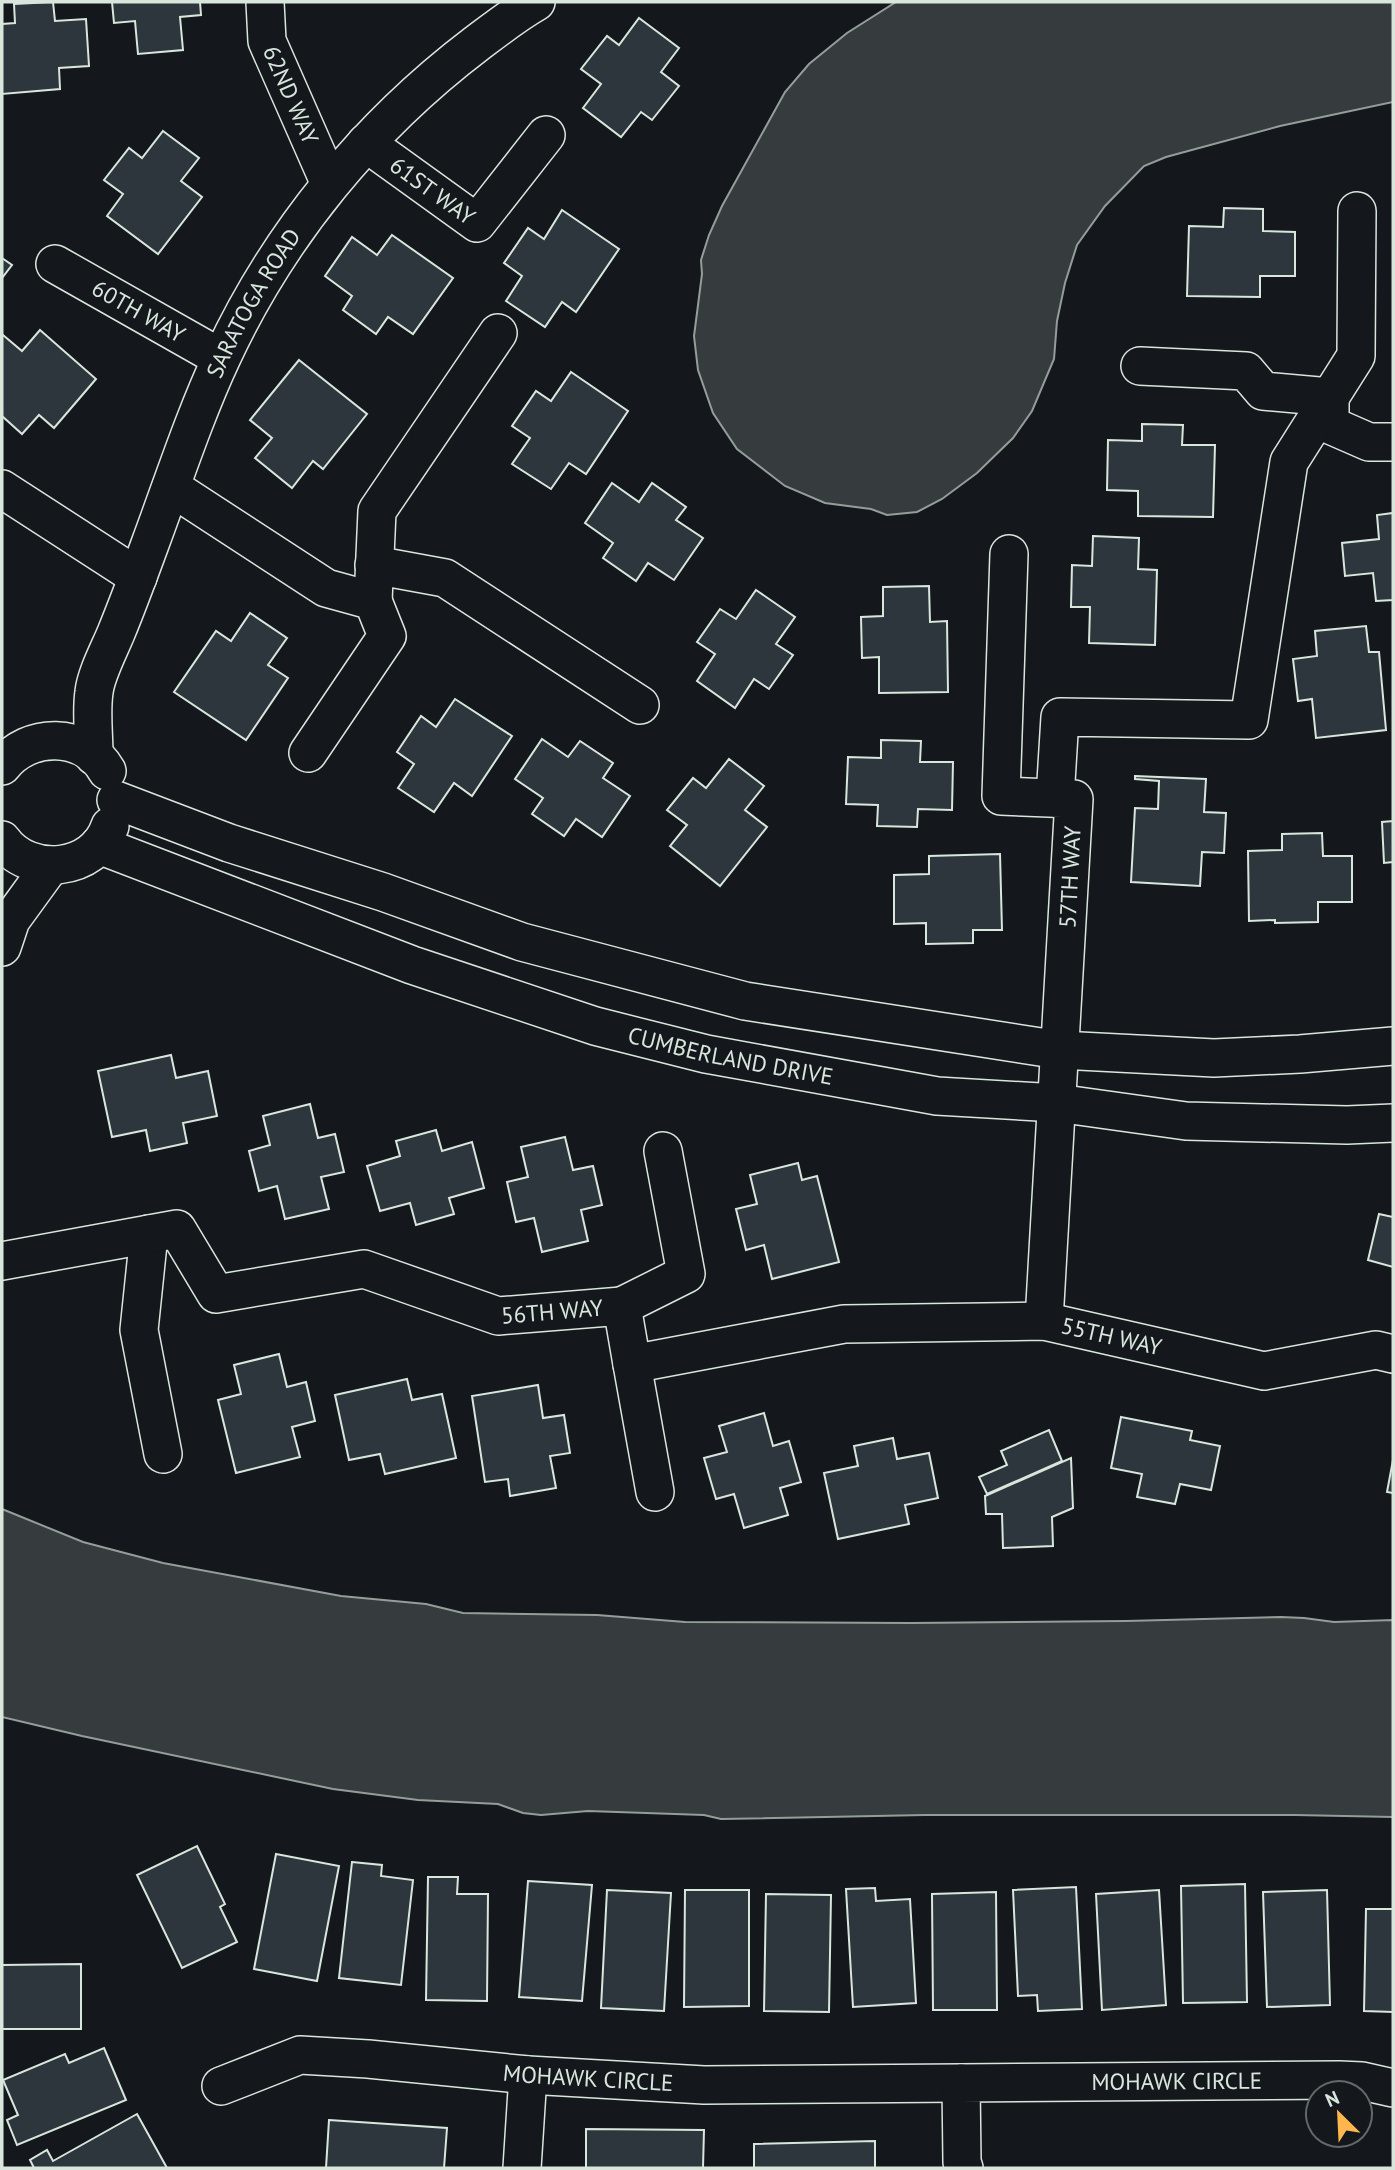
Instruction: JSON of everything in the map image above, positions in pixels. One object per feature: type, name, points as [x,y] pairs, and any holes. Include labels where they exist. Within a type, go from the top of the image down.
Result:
[{"type":"street","name":"62ND WAY","points":[[265,2],[267,41],[330,184]]},
{"type":"street","name":"SARATOGA ROAD","points":[[94,756],[94,691],[221,358],[247,308],[288,241],[330,184],[366,143],[445,67],[518,12],[536,2]]},
{"type":"street","name":"61ST WAY","points":[[366,143],[477,223],[546,135]]},
{"type":"street","points":[[1055,798],[1060,717],[1249,720],[1289,462],[1356,356],[1357,211]]},
{"type":"street","name":"60TH WAY","points":[[55,264],[221,358]]},
{"type":"street","points":[[308,753],[387,636],[373,601],[377,511],[498,333]]},
{"type":"street","points":[[1140,366],[1246,371],[1263,391],[1330,397]]},
{"type":"street","points":[[1330,397],[1330,425],[1369,442],[1393,442]]},
{"type":"street","points":[[171,487],[326,588],[373,601]]},
{"type":"street","points":[[2,489],[138,577]]},
{"type":"street","name":"57TH WAY","points":[[1009,554],[1001,796],[1074,799],[1057,1103]]},
{"type":"street","points":[[374,565],[445,578],[640,705]]},
{"type":"street","name":"SARATOGA ROAD","points":[[16,750],[94,691]]},
{"type":"street","points":[[3,842],[17,855],[33,863],[69,864],[85,857],[99,845],[114,816],[116,800],[113,782],[90,751],[73,743],[53,739],[16,750]]},
{"type":"street","points":[[116,800],[229,843],[383,892],[522,942],[745,1001],[1060,1050],[1214,1058],[1393,1046]]},
{"type":"street","points":[[3,842],[6,933]]},
{"type":"street","name":"CUMBERLAND DRIVE","points":[[99,845],[412,965],[595,1026],[706,1054],[937,1096],[1057,1103],[1186,1121],[1347,1125],[1393,1123]]},
{"type":"street","points":[[6,933],[51,865]]},
{"type":"street","name":"55TH WAY","points":[[1057,1103],[1044,1321],[1264,1371],[1376,1350],[1393,1354]]},
{"type":"street","points":[[622,1306],[686,1274],[663,1151]]},
{"type":"street","name":"56TH WAY","points":[[2,1261],[177,1228],[216,1294],[364,1269],[498,1316],[622,1306],[656,1492]]},
{"type":"street","points":[[149,1234],[139,1331],[163,1454]]},
{"type":"street","points":[[632,1364],[844,1324],[1044,1321]]},
{"type":"street","name":"MOHAWK CIRCLE","points":[[221,2086],[300,2055],[368,2059],[528,2076],[705,2085],[1339,2080],[1362,2081],[1393,2088]]},
{"type":"street","points":[[522,2168],[528,2076]]},
{"type":"street","points":[[961,2083],[964,2168]]},
{"type":"shaded area","points":[[896,2],[1393,2],[1393,102],[1280,126],[1166,157],[1144,166],[1105,206],[1077,245],[1057,321],[1054,359],[1032,411],[1013,438],[977,473],[942,499],[917,512],[887,515],[871,509],[825,503],[785,486],[737,449],[713,413],[698,370],[694,336],[702,274],[701,260],[709,235],[722,206],[785,92],[809,64],[847,33]]},
{"type":"shaded area","points":[[2,1509],[83,1542],[163,1563],[341,1596],[426,1604],[463,1613],[597,1615],[685,1622],[911,1623],[1281,1617],[1334,1622],[1393,1620],[1393,1817],[925,1815],[721,1819],[704,1815],[588,1811],[541,1815],[523,1813],[498,1804],[418,1800],[333,1789],[82,1736],[2,1717]]},
{"type":"building","points":[[53,2],[55,21],[86,19],[89,66],[59,68],[60,89],[2,94],[2,24],[15,23],[14,4]]},
{"type":"building","points":[[112,2],[200,2],[201,15],[180,17],[183,50],[138,54],[135,21],[114,23]]},
{"type":"building","points":[[639,18],[679,48],[661,72],[679,86],[652,120],[641,112],[621,137],[583,108],[601,84],[581,69],[607,36],[619,45]]},
{"type":"building","points":[[163,131],[199,158],[181,181],[202,197],[158,254],[107,216],[123,194],[104,180],[129,148],[142,158]]},
{"type":"building","points":[[1224,208],[1263,209],[1263,231],[1295,232],[1295,276],[1260,276],[1260,297],[1187,296],[1189,226],[1223,227]]},
{"type":"building","points":[[562,210],[619,249],[576,312],[562,302],[545,327],[506,301],[522,276],[504,263],[528,228],[544,239]]},
{"type":"building","points":[[392,235],[453,278],[413,334],[388,317],[376,334],[343,310],[352,296],[325,276],[352,237],[377,255]]},
{"type":"building","points":[[2,258],[12,265],[2,278]]},
{"type":"building","points":[[40,330],[96,379],[54,428],[39,415],[22,434],[2,416],[2,337],[3,335],[22,351]]},
{"type":"building","points":[[299,360],[367,414],[323,469],[313,461],[292,488],[255,458],[272,438],[250,420]]},
{"type":"building","points":[[571,372],[628,411],[586,474],[569,463],[551,489],[512,464],[530,438],[512,426],[536,391],[551,401]]},
{"type":"building","points":[[1142,424],[1183,425],[1182,445],[1215,445],[1213,517],[1138,516],[1138,491],[1107,490],[1108,440],[1142,441]]},
{"type":"building","points":[[612,483],[639,502],[652,483],[686,507],[676,520],[703,538],[674,580],[648,563],[636,581],[603,558],[613,543],[585,523]]},
{"type":"building","points":[[1393,513],[1393,600],[1376,601],[1373,573],[1345,576],[1342,543],[1379,539],[1377,515]]},
{"type":"building","points":[[1093,536],[1139,538],[1138,569],[1157,570],[1155,645],[1089,643],[1090,607],[1071,607],[1072,565],[1092,566]]},
{"type":"building","points":[[929,586],[930,622],[947,621],[948,692],[879,693],[879,657],[862,658],[861,617],[883,616],[883,587]]},
{"type":"building","points":[[756,590],[795,617],[776,644],[793,655],[769,689],[754,679],[735,708],[697,681],[715,654],[697,642],[720,609],[736,619]]},
{"type":"building","points":[[250,613],[287,638],[268,665],[288,678],[246,740],[174,692],[216,631],[231,641]]},
{"type":"building","points":[[1366,626],[1369,652],[1379,652],[1386,730],[1316,738],[1312,699],[1298,701],[1293,659],[1317,656],[1315,631]]},
{"type":"building","points":[[455,699],[512,736],[472,796],[454,783],[434,812],[398,788],[414,764],[397,752],[421,716],[436,727]]},
{"type":"building","points":[[542,739],[568,757],[580,741],[613,763],[603,778],[630,796],[602,837],[576,819],[564,836],[532,814],[543,798],[515,779]]},
{"type":"building","points":[[881,740],[921,741],[920,762],[953,762],[952,810],[918,809],[917,827],[877,826],[878,805],[846,804],[848,757],[881,758]]},
{"type":"building","points":[[729,759],[764,786],[745,810],[767,827],[720,886],[670,846],[687,825],[667,810],[693,778],[706,788]]},
{"type":"building","points":[[1135,776],[1206,779],[1204,812],[1226,813],[1224,853],[1202,852],[1200,886],[1131,882],[1135,808],[1158,809],[1159,781],[1135,779]]},
{"type":"building","points":[[1393,821],[1393,862],[1384,863],[1382,822]]},
{"type":"building","points":[[1322,833],[1323,856],[1352,856],[1352,902],[1318,902],[1318,922],[1249,921],[1248,851],[1282,850],[1282,834]]},
{"type":"building","points":[[1000,854],[1002,930],[973,930],[973,943],[926,944],[926,923],[894,924],[894,875],[929,874],[929,856]]},
{"type":"building","points":[[171,1055],[176,1078],[208,1071],[217,1116],[183,1123],[187,1143],[150,1151],[146,1130],[112,1137],[98,1071]]},
{"type":"building","points":[[310,1104],[318,1138],[335,1134],[344,1172],[321,1177],[329,1209],[285,1219],[277,1186],[259,1191],[249,1151],[270,1145],[263,1116]]},
{"type":"building","points":[[436,1130],[442,1151],[472,1142],[484,1188],[449,1198],[454,1214],[416,1225],[410,1203],[380,1211],[367,1166],[400,1156],[396,1141]]},
{"type":"building","points":[[565,1137],[573,1170],[593,1166],[602,1205],[581,1210],[588,1241],[542,1252],[534,1218],[516,1222],[507,1182],[528,1177],[521,1147]]},
{"type":"building","points":[[798,1163],[802,1180],[817,1176],[839,1262],[772,1279],[764,1245],[746,1250],[736,1209],[757,1204],[750,1175]]},
{"type":"building","points":[[1379,1214],[1393,1217],[1393,1267],[1368,1260]]},
{"type":"building","points":[[279,1354],[287,1387],[306,1382],[315,1421],[292,1427],[300,1457],[236,1473],[218,1400],[241,1394],[234,1365]]},
{"type":"building","points":[[407,1379],[412,1400],[442,1394],[456,1458],[385,1474],[380,1454],[349,1460],[335,1395]]},
{"type":"building","points":[[538,1385],[543,1418],[564,1415],[570,1453],[550,1456],[556,1488],[510,1496],[508,1479],[485,1482],[472,1396]]},
{"type":"building","points":[[764,1413],[773,1446],[789,1441],[801,1482],[780,1488],[788,1515],[744,1528],[734,1494],[716,1499],[704,1458],[727,1452],[719,1426]]},
{"type":"building","points":[[1121,1417],[1192,1431],[1190,1440],[1220,1446],[1211,1490],[1180,1484],[1175,1504],[1137,1497],[1142,1474],[1111,1468]]},
{"type":"building","points":[[1049,1430],[1062,1461],[987,1494],[979,1477],[1007,1465],[1001,1451]]},
{"type":"building","points":[[893,1438],[897,1459],[929,1453],[938,1498],[905,1505],[909,1524],[838,1539],[824,1473],[858,1466],[854,1446]]},
{"type":"building","points":[[1071,1458],[1073,1508],[1052,1517],[1053,1546],[1003,1548],[1002,1514],[986,1514],[985,1496]]},
{"type":"building","points":[[1393,1460],[1393,1493],[1387,1492]]},
{"type":"building","points":[[197,1846],[225,1904],[220,1907],[237,1942],[182,1968],[137,1875]]},
{"type":"building","points":[[276,1854],[339,1866],[317,1981],[254,1969]]},
{"type":"building","points":[[352,1862],[382,1865],[381,1876],[413,1880],[401,1985],[339,1978]]},
{"type":"building","points":[[428,1877],[458,1877],[457,1894],[488,1894],[487,2001],[426,2000]]},
{"type":"building","points":[[528,1881],[592,1885],[582,2001],[519,1997]]},
{"type":"building","points":[[1245,1884],[1247,2002],[1183,2003],[1181,1886]]},
{"type":"building","points":[[1076,1887],[1082,2009],[1038,2011],[1037,1995],[1018,1996],[1013,1890]]},
{"type":"building","points":[[875,1888],[876,1901],[910,1899],[916,2003],[853,2007],[846,1889]]},
{"type":"building","points":[[607,1890],[671,1893],[664,2011],[601,2008]]},
{"type":"building","points":[[685,1890],[749,1890],[749,2006],[684,2007]]},
{"type":"building","points":[[1159,1890],[1166,2005],[1102,2010],[1096,1894]]},
{"type":"building","points":[[1327,1890],[1330,2005],[1267,2007],[1263,1892]]},
{"type":"building","points":[[996,1892],[997,2010],[933,2010],[932,1894]]},
{"type":"building","points":[[766,1894],[831,1895],[829,2012],[764,2011]]},
{"type":"building","points":[[1366,1909],[1393,1909],[1393,2012],[1364,2011]]},
{"type":"building","points":[[81,1964],[81,2029],[2,2029],[2,1965]]},
{"type":"building","points":[[104,2048],[126,2100],[17,2145],[7,2120],[18,2115],[3,2080],[65,2054],[69,2063]]},
{"type":"building","points":[[137,2114],[167,2168],[34,2168],[30,2160],[47,2150],[53,2161]]},
{"type":"building","points":[[329,2120],[447,2128],[444,2168],[326,2168]]},
{"type":"building","points":[[586,2129],[704,2130],[703,2168],[586,2168]]},
{"type":"building","points":[[875,2141],[875,2168],[754,2168],[754,2144]]}]
